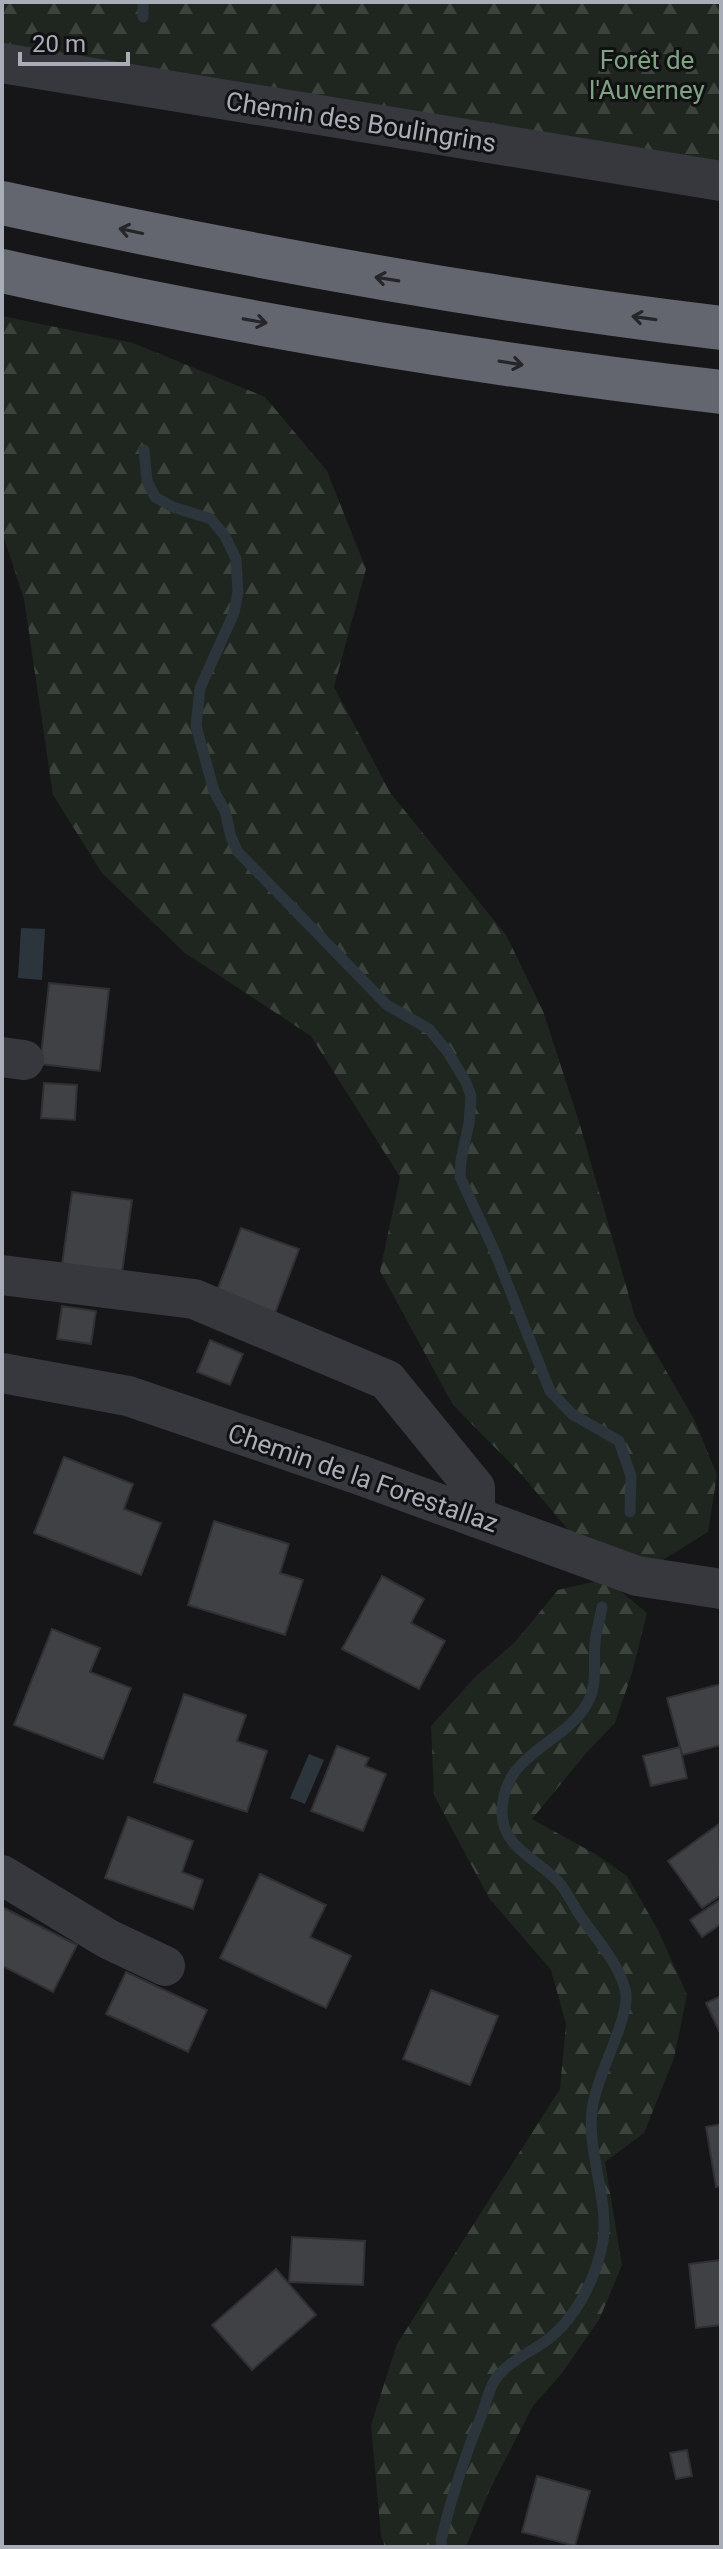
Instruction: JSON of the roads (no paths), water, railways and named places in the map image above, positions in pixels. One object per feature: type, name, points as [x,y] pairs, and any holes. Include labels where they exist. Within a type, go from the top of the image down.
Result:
[{"type":"highway","points":[[2,203],[363,275],[721,328]]},
{"type":"highway","points":[[2,271],[178,307],[607,379],[721,392]]},
{"type":"highway","points":[[607,379],[721,408]]},
{"type":"street","name":"Chemin des Boulingrins","points":[[2,63],[721,181]]},
{"type":"street","points":[[2,1275],[194,1299],[387,1380],[475,1488],[475,1517]]},
{"type":"street","name":"Chemin de la Forestallaz","points":[[2,1373],[128,1396],[637,1576],[721,1589]]},
{"type":"street","points":[[2,1875],[108,1939],[165,1966]]},
{"type":"waterway","points":[[143,2],[143,17]]},
{"type":"waterway","points":[[144,450],[147,481],[155,497],[173,507],[211,519],[225,536],[236,559],[238,592],[234,613],[200,688],[196,726],[231,837],[238,852],[387,1005],[429,1029],[466,1082],[471,1096],[460,1177],[494,1250],[550,1391],[572,1414],[619,1441],[631,1476],[630,1512]]},
{"type":"waterway","points":[[442,2547],[441,2540],[454,2492],[493,2384],[499,2374],[565,2323],[589,2284],[603,2241],[603,2209],[592,2142],[592,2110],[626,2005],[626,1994],[613,1961],[563,1888],[516,1845],[504,1826],[502,1813],[512,1776],[577,1717],[588,1702],[593,1688],[595,1643],[602,1607]]},
{"type":"park label","name":"Forêt de l'Auverney","points":[[647,75]]}]
